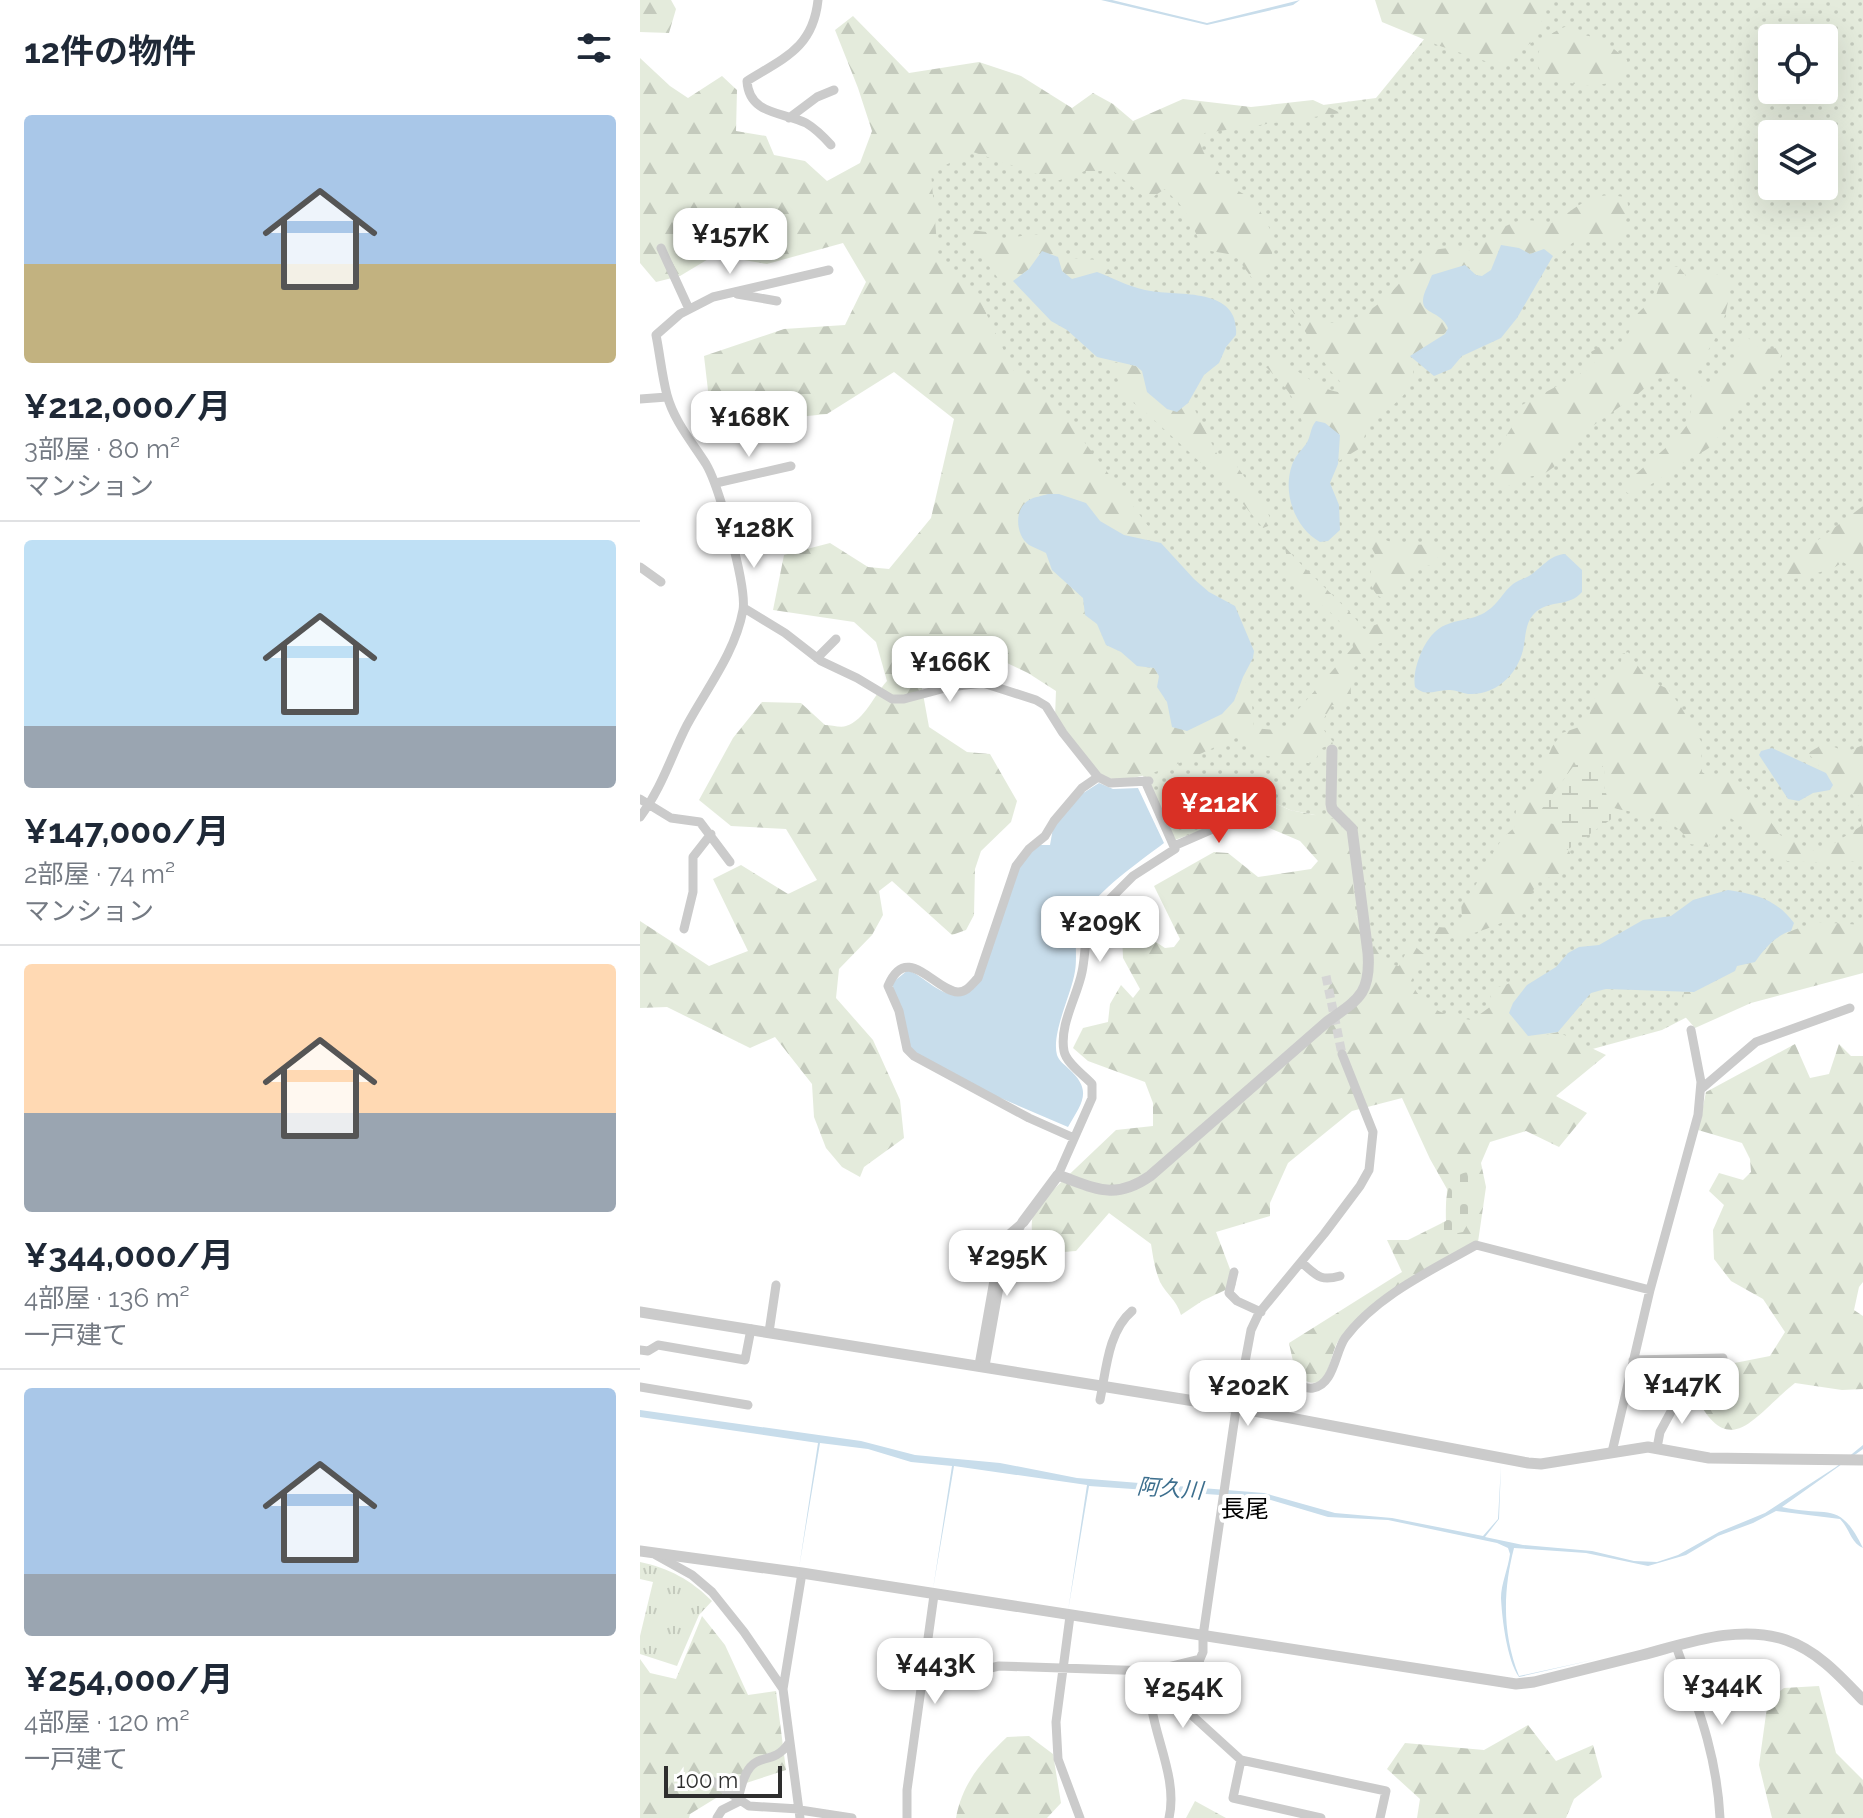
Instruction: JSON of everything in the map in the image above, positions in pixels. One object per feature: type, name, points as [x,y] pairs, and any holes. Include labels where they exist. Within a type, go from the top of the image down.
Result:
[{"type":"street","points":[[818,0],[814,24],[795,52],[747,81],[750,96],[773,114],[808,125],[831,145]]},
{"type":"street","points":[[789,118],[817,97],[834,90]]},
{"type":"street","points":[[661,248],[689,309]]},
{"type":"street","points":[[640,817],[644,802],[730,650],[744,608],[716,483],[684,432],[667,397],[656,335],[689,309],[713,297],[829,270]]},
{"type":"street","points":[[729,293],[777,301]]},
{"type":"street","points":[[640,399],[667,397]]},
{"type":"street","points":[[716,483],[791,466]]},
{"type":"street","points":[[640,567],[661,582]]},
{"type":"street","points":[[744,608],[785,633],[817,658],[892,699],[983,683],[1036,700],[1046,706],[1098,777],[1110,783],[1147,781],[1175,849],[1133,876],[1092,917],[1088,925],[1082,974],[1064,1034],[1064,1051],[1092,1084],[1092,1098],[1058,1175],[1023,1222],[1007,1236],[999,1252],[982,1366]]},
{"type":"street","points":[[817,658],[836,639]]},
{"type":"street","points":[[1058,1175],[1103,1191],[1131,1189],[1150,1176],[1328,1021],[1360,998],[1370,972],[1368,953],[1352,829],[1332,809],[1331,804],[1332,750]]},
{"type":"street","points":[[1074,1138],[1017,1112],[914,1056],[907,1049],[899,1011],[888,986],[895,975],[907,967],[918,969],[950,990],[960,992],[969,989],[978,978],[1016,866],[1029,849],[1048,833],[1054,821],[1082,788],[1098,777]]},
{"type":"street","points":[[644,802],[671,818],[700,822],[730,862]]},
{"type":"street","points":[[1174,846],[1229,822],[1242,810]]},
{"type":"street","points":[[684,929],[693,892],[693,857],[711,834]]},
{"type":"street","points":[[1701,1089],[1756,1042],[1850,1008]]},
{"type":"street","points":[[1612,1452],[1650,1290],[1698,1115],[1701,1089],[1691,1030]]},
{"type":"street","points":[[1342,1054],[1373,1132],[1369,1170],[1360,1186],[1261,1312],[1251,1330],[1222,1508],[1203,1652],[1185,1709],[1241,1760],[1386,1791],[1380,1818]]},
{"type":"street","points":[[1245,1364],[1287,1372],[1306,1387],[1314,1388],[1322,1384],[1329,1376],[1343,1341],[1370,1311],[1476,1245],[1650,1290]]},
{"type":"street","points":[[1301,1262],[1321,1278],[1327,1280],[1340,1276]]},
{"type":"street","points":[[1234,1272],[1229,1293],[1237,1301],[1261,1312]]},
{"type":"street","points":[[769,1332],[776,1285]]},
{"type":"street","points":[[1100,1400],[1113,1340],[1132,1311]]},
{"type":"street","points":[[640,1312],[1238,1408],[1528,1463],[1541,1464],[1632,1448],[1657,1448],[1709,1458],[1863,1460]]},
{"type":"street","points":[[640,1350],[648,1351],[658,1345],[745,1360],[751,1329]]},
{"type":"street","points":[[1633,1360],[1723,1358]]},
{"type":"street","points":[[640,1387],[748,1405]]},
{"type":"street","points":[[1657,1448],[1660,1432],[1680,1395]]},
{"type":"street","points":[[640,1551],[802,1573],[1516,1684],[1676,1646],[1752,1633],[1788,1641],[1820,1659],[1863,1700]]},
{"type":"street","points":[[653,1553],[692,1575],[712,1592],[783,1689]]},
{"type":"street","points":[[800,1812],[783,1689],[802,1573]]},
{"type":"street","points":[[907,1818],[907,1790],[934,1595]]},
{"type":"street","points":[[1070,1616],[1056,1722],[1058,1759],[1080,1818]]},
{"type":"street","points":[[1676,1646],[1711,1747],[1718,1781],[1720,1818]]},
{"type":"street","points":[[986,1669],[999,1666],[1151,1671],[1200,1659]]},
{"type":"street","points":[[1151,1671],[1149,1680],[1156,1726],[1169,1787],[1169,1818]]},
{"type":"street","points":[[739,1801],[745,1773],[753,1762],[777,1755],[789,1743]]},
{"type":"street","points":[[1241,1760],[1233,1798],[1321,1818]]},
{"type":"street","points":[[708,1778],[739,1801],[764,1808],[852,1818]]},
{"type":"street","points":[[717,1818],[722,1810],[739,1801]]},
{"type":"green space","points":[[640,0],[671,0],[676,9],[669,33],[640,32]]},
{"type":"green space","points":[[1375,0],[1550,0],[1534,41],[1497,65],[1382,22]]},
{"type":"green space","points":[[1478,0],[1863,0],[1863,926],[1662,1030],[1545,1062],[1391,1002],[1315,815],[1290,810],[1238,787],[1227,810],[1226,821],[1175,840],[1027,544],[928,263],[921,162],[966,143],[1202,121],[1376,98],[1430,32]]},
{"type":"green space","points":[[853,16],[909,73],[979,62],[1021,76],[1072,108],[1093,93],[1113,104],[1133,121],[1183,99],[1251,107],[1313,100],[1341,113],[1205,133],[1198,139],[1204,153],[1228,185],[1254,200],[1271,231],[1273,272],[1254,281],[1235,255],[1204,250],[1184,209],[1165,189],[1148,200],[1113,171],[1085,171],[1057,181],[973,152],[931,172],[938,256],[979,298],[1013,370],[1070,423],[1161,543],[1124,535],[1107,527],[1092,508],[1048,494],[1029,499],[1027,544],[1047,553],[1053,570],[1083,598],[1085,615],[1097,624],[1106,645],[1121,652],[1137,666],[1154,668],[1159,676],[1158,687],[1167,702],[1168,716],[1234,701],[1243,677],[1251,693],[1254,728],[1276,730],[1293,726],[1297,711],[1353,647],[1345,628],[1337,619],[1290,579],[1285,547],[1364,629],[1386,621],[1392,639],[1375,645],[1350,672],[1351,696],[1344,704],[1332,705],[1320,725],[1334,743],[1322,748],[1313,764],[1262,755],[1238,737],[1168,768],[1113,779],[1099,775],[1055,717],[1056,691],[1028,673],[957,639],[927,643],[919,672],[929,727],[967,752],[990,754],[1017,801],[1011,822],[981,851],[975,869],[974,915],[966,930],[952,935],[892,881],[879,891],[883,915],[872,935],[839,969],[836,998],[873,1040],[900,1100],[904,1138],[864,1167],[860,1177],[842,1167],[826,1148],[814,1117],[812,1084],[775,1037],[750,1048],[667,1007],[640,1008],[640,921],[709,966],[748,951],[713,879],[741,865],[788,894],[817,880],[786,829],[731,826],[699,800],[733,738],[762,702],[801,703],[825,725],[844,727],[864,713],[887,681],[876,642],[854,622],[773,610],[784,555],[830,543],[868,567],[889,569],[931,518],[954,419],[894,372],[827,414],[798,417],[745,434],[726,410],[709,399],[704,356],[784,329],[845,325],[866,282],[843,243],[767,264],[715,255],[680,276],[656,282],[640,263],[640,58],[688,98],[722,76],[737,90],[736,131],[766,136],[774,155],[805,161],[827,181],[860,163],[872,131],[835,30]]},
{"type":"green space","points":[[1568,26],[1575,33],[1602,39],[1627,60],[1627,68],[1618,82],[1589,86],[1544,79],[1538,62],[1541,46],[1552,34]]},
{"type":"green space","points":[[1608,195],[1626,197],[1628,203],[1626,219],[1617,239],[1577,239],[1551,262],[1553,256],[1538,251],[1529,254],[1519,248],[1501,245],[1491,270],[1482,276],[1476,275],[1468,266],[1429,278],[1427,287],[1449,328],[1410,357],[1413,369],[1408,389],[1368,429],[1362,447],[1339,461],[1340,450],[1316,422],[1302,448],[1300,413],[1283,384],[1266,367],[1276,361],[1329,390],[1338,392],[1342,384],[1328,368],[1291,309],[1320,322],[1335,323],[1362,315],[1386,297],[1400,282],[1410,264],[1423,254],[1450,248],[1474,252],[1507,225],[1526,220],[1549,224],[1583,203]]},
{"type":"green space","points":[[971,230],[994,233],[1004,240],[1035,234],[1048,238],[1072,258],[1101,262],[1116,279],[1103,275],[1072,279],[1038,253],[1029,269],[1013,281],[1000,281],[967,237]]},
{"type":"green space","points":[[1665,267],[1679,267],[1686,276],[1699,272],[1714,273],[1729,284],[1727,308],[1720,329],[1695,369],[1704,390],[1711,390],[1732,364],[1737,348],[1746,336],[1761,349],[1779,348],[1782,352],[1768,379],[1731,414],[1717,439],[1708,448],[1631,496],[1624,490],[1628,481],[1678,437],[1690,421],[1692,384],[1674,371],[1657,377],[1577,437],[1554,467],[1541,476],[1532,476],[1499,490],[1494,455],[1515,422],[1520,406],[1589,369],[1595,362],[1591,352],[1602,345],[1619,353],[1638,313],[1656,296]]},
{"type":"green space","points":[[1111,362],[1136,366],[1142,371],[1147,392],[1167,409],[1190,400],[1217,454],[1229,455],[1263,503],[1273,524],[1263,528],[1234,493],[1124,396]]},
{"type":"green space","points":[[1863,506],[1863,575],[1843,562],[1832,569],[1790,580],[1785,572],[1789,562]]},
{"type":"green space","points":[[1376,534],[1400,545],[1441,545],[1441,554],[1431,565],[1410,570],[1385,600],[1372,586],[1375,554],[1365,536]]},
{"type":"green space","points":[[1628,652],[1647,679],[1668,689],[1681,707],[1701,741],[1702,772],[1709,777],[1717,774],[1746,787],[1780,835],[1819,853],[1861,826],[1862,812],[1851,792],[1830,790],[1832,781],[1808,753],[1825,743],[1846,752],[1863,745],[1863,859],[1842,864],[1787,861],[1728,816],[1708,847],[1690,844],[1684,834],[1666,821],[1610,807],[1604,786],[1605,770],[1573,767],[1541,810],[1563,831],[1571,857],[1569,867],[1562,875],[1538,880],[1522,915],[1465,936],[1434,936],[1436,927],[1454,928],[1462,916],[1461,903],[1476,885],[1498,845],[1514,828],[1517,801],[1546,771],[1544,766],[1552,747],[1562,733],[1582,726],[1589,717],[1593,700],[1620,669],[1622,654]]},
{"type":"green space","points":[[1587,758],[1598,760],[1605,770],[1604,786],[1610,807],[1623,811],[1567,850],[1563,831],[1554,824],[1543,822],[1541,810],[1573,767]]},
{"type":"green space","points":[[1238,787],[1290,810],[1334,819],[1348,834],[1356,916],[1385,964],[1399,966],[1411,943],[1425,955],[1411,981],[1428,1004],[1443,1013],[1472,1020],[1494,1004],[1489,993],[1520,980],[1527,985],[1519,993],[1537,1037],[1558,1032],[1606,1055],[1556,1096],[1587,1113],[1559,1147],[1526,1131],[1490,1142],[1481,1163],[1486,1187],[1478,1242],[1352,1323],[1336,1345],[1324,1377],[1314,1383],[1296,1375],[1289,1343],[1402,1272],[1387,1240],[1408,1240],[1446,1221],[1447,1189],[1402,1098],[1352,1111],[1288,1163],[1270,1203],[1270,1216],[1216,1232],[1236,1285],[1181,1315],[1160,1282],[1151,1244],[1109,1213],[1076,1251],[1059,1252],[1042,1248],[1032,1232],[1035,1207],[1116,1130],[1153,1126],[1153,1103],[1145,1082],[1088,1061],[1073,1048],[1083,1028],[1108,1022],[1110,1004],[1121,985],[1133,998],[1140,989],[1123,958],[1122,933],[1139,931],[1165,948],[1174,947],[1180,939],[1154,886],[1214,852],[1228,853],[1258,877],[1311,869],[1318,861],[1300,841],[1227,810]]},
{"type":"green space","points":[[1817,922],[1863,925],[1863,973],[1751,1003],[1695,1028],[1681,1012],[1684,992],[1694,992],[1735,971],[1737,966],[1755,962],[1768,946],[1782,936]]},
{"type":"green space","points":[[1795,1044],[1810,1078],[1829,1074],[1839,1044],[1851,1056],[1863,1056],[1863,1282],[1854,1310],[1863,1316],[1863,1389],[1842,1390],[1795,1383],[1754,1420],[1730,1430],[1718,1426],[1693,1391],[1699,1370],[1770,1356],[1785,1332],[1763,1299],[1731,1281],[1714,1259],[1713,1230],[1724,1205],[1709,1191],[1719,1173],[1743,1180],[1751,1172],[1750,1159],[1742,1143],[1698,1130],[1706,1092]]},
{"type":"green space","points":[[1467,1172],[1475,1211],[1463,1232],[1443,1236],[1442,1223],[1446,1221],[1450,1184]]},
{"type":"green space","points":[[640,1562],[679,1576],[712,1601],[699,1615],[677,1666],[640,1654],[640,1636],[653,1582],[640,1579]]},
{"type":"green space","points":[[702,1616],[725,1645],[748,1695],[776,1691],[786,1770],[734,1787],[690,1814],[689,1818],[640,1818],[640,1659],[650,1673],[676,1679]]},
{"type":"green space","points":[[1819,1686],[1836,1753],[1863,1780],[1863,1818],[1772,1818],[1759,1765],[1768,1700],[1784,1688]]},
{"type":"green space","points":[[1528,1725],[1556,1761],[1593,1745],[1602,1777],[1574,1799],[1566,1818],[1417,1818],[1420,1799],[1387,1769],[1405,1743],[1484,1750]]},
{"type":"green space","points":[[1029,1736],[1053,1754],[1061,1803],[1047,1818],[956,1818],[968,1783],[990,1754],[1007,1737]]},
{"type":"green space","points":[[1195,1801],[1226,1818],[1186,1818]]},
{"type":"water","points":[[1101,0],[1207,23],[1300,0],[1293,5],[1207,25]]},
{"type":"water","points":[[1501,245],[1519,248],[1530,254],[1544,249],[1553,256],[1517,318],[1501,338],[1462,356],[1451,369],[1434,376],[1410,356],[1445,334],[1448,328],[1423,303],[1432,275],[1465,265],[1476,275],[1482,276],[1491,270]]},
{"type":"water","points":[[1042,251],[1058,257],[1062,271],[1072,279],[1097,272],[1145,290],[1203,296],[1217,301],[1228,308],[1234,319],[1236,335],[1219,363],[1204,375],[1188,403],[1177,412],[1167,409],[1147,392],[1142,371],[1136,366],[1097,357],[1067,330],[1051,321],[1013,281],[1029,269]]},
{"type":"water","points":[[1316,421],[1325,423],[1340,435],[1338,464],[1330,483],[1339,505],[1340,530],[1328,541],[1320,542],[1298,519],[1289,487],[1293,462],[1308,441]]},
{"type":"water","points":[[1048,494],[1059,494],[1086,503],[1100,521],[1124,535],[1161,543],[1209,592],[1235,606],[1254,651],[1234,701],[1222,714],[1187,731],[1172,727],[1167,702],[1157,687],[1159,676],[1154,668],[1137,666],[1121,652],[1106,645],[1097,624],[1085,615],[1083,598],[1052,570],[1046,553],[1029,545],[1021,535],[1018,522],[1024,504]]},
{"type":"water","points":[[1565,554],[1582,570],[1582,592],[1571,600],[1542,608],[1533,615],[1527,626],[1522,655],[1505,680],[1479,694],[1450,690],[1427,693],[1415,687],[1420,657],[1436,631],[1487,611],[1513,584],[1550,559]]},
{"type":"water","points":[[1772,748],[1826,773],[1833,785],[1830,790],[1813,793],[1799,801],[1788,799],[1759,755],[1761,751]]},
{"type":"water","points":[[1099,783],[1113,789],[1138,788],[1164,843],[1108,887],[1079,923],[1075,971],[1056,1046],[1059,1059],[1076,1077],[1083,1091],[1081,1104],[1068,1127],[982,1090],[907,1049],[892,983],[908,970],[944,992],[952,995],[968,993],[1024,856],[1038,845],[1050,845],[1053,828],[1077,797]]},
{"type":"water","points":[[1728,890],[1765,899],[1794,923],[1791,931],[1771,943],[1755,962],[1737,966],[1735,971],[1694,992],[1606,989],[1591,993],[1558,1032],[1528,1036],[1509,1013],[1527,985],[1556,967],[1568,953],[1579,947],[1599,945],[1643,920],[1671,916],[1693,900]]},
{"type":"water","name":"阿久川","points":[[640,1410],[861,1441],[915,1455],[1000,1463],[1077,1478],[1264,1493],[1335,1513],[1392,1518],[1483,1536],[1498,1519],[1501,1465],[1499,1519],[1485,1537],[1523,1545],[1592,1551],[1634,1561],[1657,1562],[1765,1513],[1836,1467],[1863,1445],[1863,1449],[1782,1507],[1839,1516],[1847,1522],[1863,1548],[1855,1542],[1840,1519],[1776,1511],[1718,1536],[1686,1555],[1648,1566],[1586,1553],[1514,1548],[1506,1612],[1513,1660],[1519,1676],[1597,1659],[1519,1677],[1508,1650],[1501,1598],[1510,1554],[1508,1548],[1497,1543],[1388,1520],[1328,1517],[1264,1498],[1089,1486],[1068,1611],[1087,1485],[954,1466],[933,1589],[952,1466],[911,1462],[868,1449],[820,1443],[799,1568],[818,1443],[640,1417]]},
{"type":"tunnel","points":[[1326,976],[1342,1054]]},
{"type":"district","name":"長尾","points":[[1245,1509]]}]
